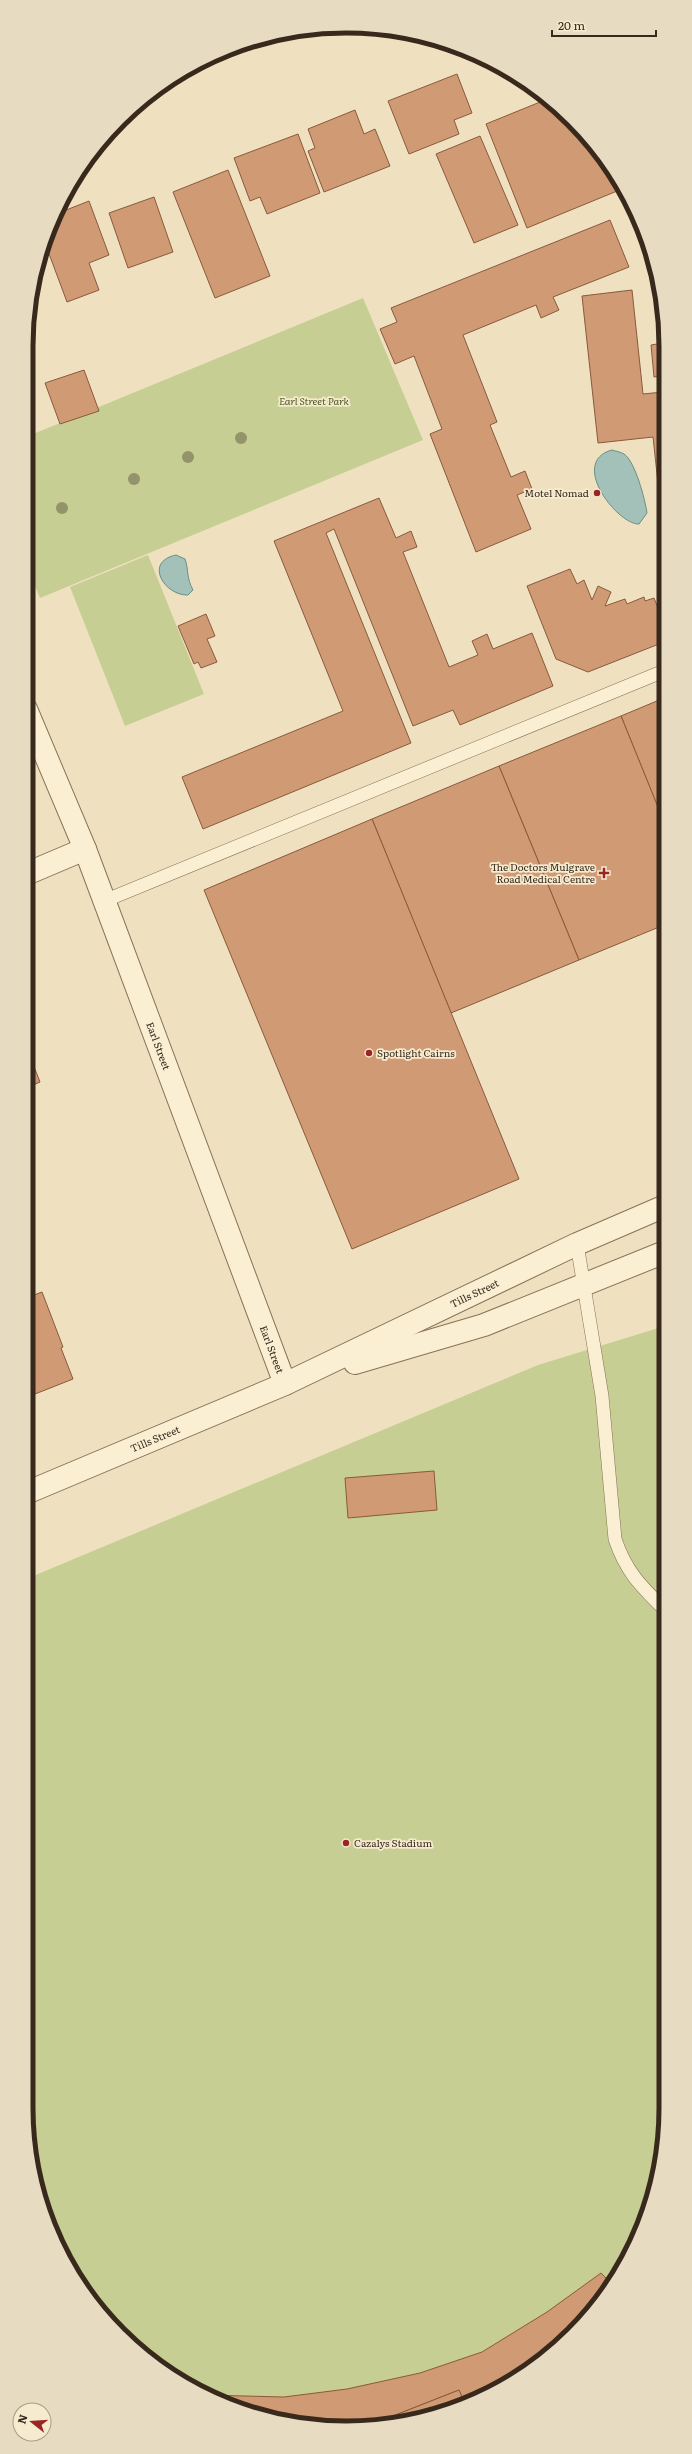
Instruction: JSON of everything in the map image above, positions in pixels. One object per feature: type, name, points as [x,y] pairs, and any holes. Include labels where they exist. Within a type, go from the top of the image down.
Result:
[{"type":"street","name":"Earl Street","points":[[33,726],[85,849],[285,1384]]},
{"type":"street","points":[[33,871],[85,849]]},
{"type":"street","name":"Tills Street","points":[[33,1490],[285,1384],[577,1244],[659,1209]]},
{"type":"street","name":"Tills Street","points":[[285,1384],[484,1325],[659,1254]]},
{"type":"lane","points":[[104,901],[659,673]]},
{"type":"lane","points":[[577,1244],[602,1396],[615,1539],[622,1560],[639,1583],[659,1604]]},
{"type":"green space","name":"Earl Street Park","points":[[363,298],[423,440],[40,598],[33,581],[33,434]]},
{"type":"green space","points":[[148,555],[204,694],[125,726],[70,587]]},
{"type":"green space","name":"Cazalys Stadium","points":[[659,1328],[659,2108],[656,2149],[648,2189],[635,2228],[627,2246],[606,2282],[594,2299],[552,2343],[537,2356],[502,2379],[484,2389],[447,2404],[407,2415],[387,2418],[346,2421],[326,2420],[285,2415],[265,2410],[226,2397],[189,2379],[155,2356],[125,2329],[98,2299],[75,2264],[57,2228],[44,2189],[36,2149],[33,2108],[33,1576],[538,1365]]},
{"type":"water","points":[[612,450],[623,453],[628,458],[636,472],[647,513],[639,524],[630,522],[620,515],[601,492],[596,479],[595,467],[600,457]]},
{"type":"water","points":[[176,555],[185,559],[189,581],[193,590],[188,595],[180,594],[172,590],[165,585],[161,578],[159,571],[161,564],[166,559]]},
{"type":"building","points":[[457,74],[472,113],[454,120],[459,134],[409,154],[388,101]]},
{"type":"building","points":[[541,102],[567,125],[594,155],[617,191],[527,228],[486,124]]},
{"type":"building","points":[[355,110],[364,134],[375,129],[390,166],[324,192],[308,151],[315,148],[308,129]]},
{"type":"building","points":[[298,134],[320,193],[267,214],[260,197],[250,201],[234,158]]},
{"type":"building","points":[[480,136],[518,225],[474,243],[436,154]]},
{"type":"building","points":[[228,170],[270,276],[215,298],[173,192]]},
{"type":"building","points":[[154,197],[173,252],[128,268],[109,213]]},
{"type":"building","points":[[89,201],[109,255],[89,263],[99,290],[67,302],[48,251],[64,211]]},
{"type":"building","points":[[610,220],[629,267],[553,297],[559,310],[541,318],[536,305],[463,335],[497,422],[490,425],[511,477],[525,471],[532,489],[517,495],[531,529],[476,552],[430,434],[442,429],[414,356],[395,364],[380,329],[397,322],[391,308]]},
{"type":"building","points":[[632,290],[643,394],[659,392],[659,493],[653,437],[598,443],[582,296]]},
{"type":"building","points":[[659,344],[659,376],[654,377],[651,345]]},
{"type":"building","points":[[84,370],[99,411],[60,424],[45,383]]},
{"type":"building","points":[[379,498],[396,538],[411,531],[417,547],[403,552],[449,667],[478,655],[472,641],[487,634],[493,649],[532,633],[553,686],[460,725],[453,710],[413,726],[334,529],[326,533],[411,743],[203,829],[182,777],[343,711],[274,541]]},
{"type":"building","points":[[570,569],[577,584],[584,580],[592,600],[598,586],[611,592],[605,606],[625,599],[627,604],[644,597],[645,601],[654,598],[659,610],[659,644],[588,672],[556,659],[527,586]]},
{"type":"building","points":[[206,614],[215,636],[207,639],[217,662],[201,668],[198,662],[194,664],[178,626]]},
{"type":"building","points":[[659,700],[659,810],[621,716]]},
{"type":"building","name":"The Doctors Mulgrave Road Medical Centre","points":[[621,716],[659,810],[659,927],[579,960],[499,766]]},
{"type":"building","points":[[499,766],[579,960],[451,1013],[372,819]]},
{"type":"building","name":"Spotlight Cairns","points":[[372,819],[519,1179],[352,1249],[204,890]]},
{"type":"building","points":[[33,1064],[40,1082],[33,1085]]},
{"type":"building","points":[[42,1292],[63,1347],[61,1348],[73,1379],[35,1394],[33,1389],[33,1295]]},
{"type":"building","points":[[434,1471],[437,1510],[348,1518],[345,1478]]},
{"type":"building","points":[[601,2273],[608,2280],[581,2314],[537,2356],[502,2379],[463,2398],[459,2390],[393,2416],[385,2418],[346,2421],[285,2415],[245,2404],[222,2395],[284,2397],[347,2389],[420,2373],[482,2352],[547,2312]]},
{"type":"building","points":[[459,2390],[463,2398],[427,2410],[385,2418]]},
{"type":"place","name":"Motel Nomad","points":[[597,493]]},
{"type":"place","name":"The Doctors Mulgrave Road Medical Centre","points":[[604,873]]},
{"type":"place","name":"Spotlight Cairns","points":[[369,1053]]},
{"type":"place","name":"Cazalys Stadium","points":[[346,1843]]}]
